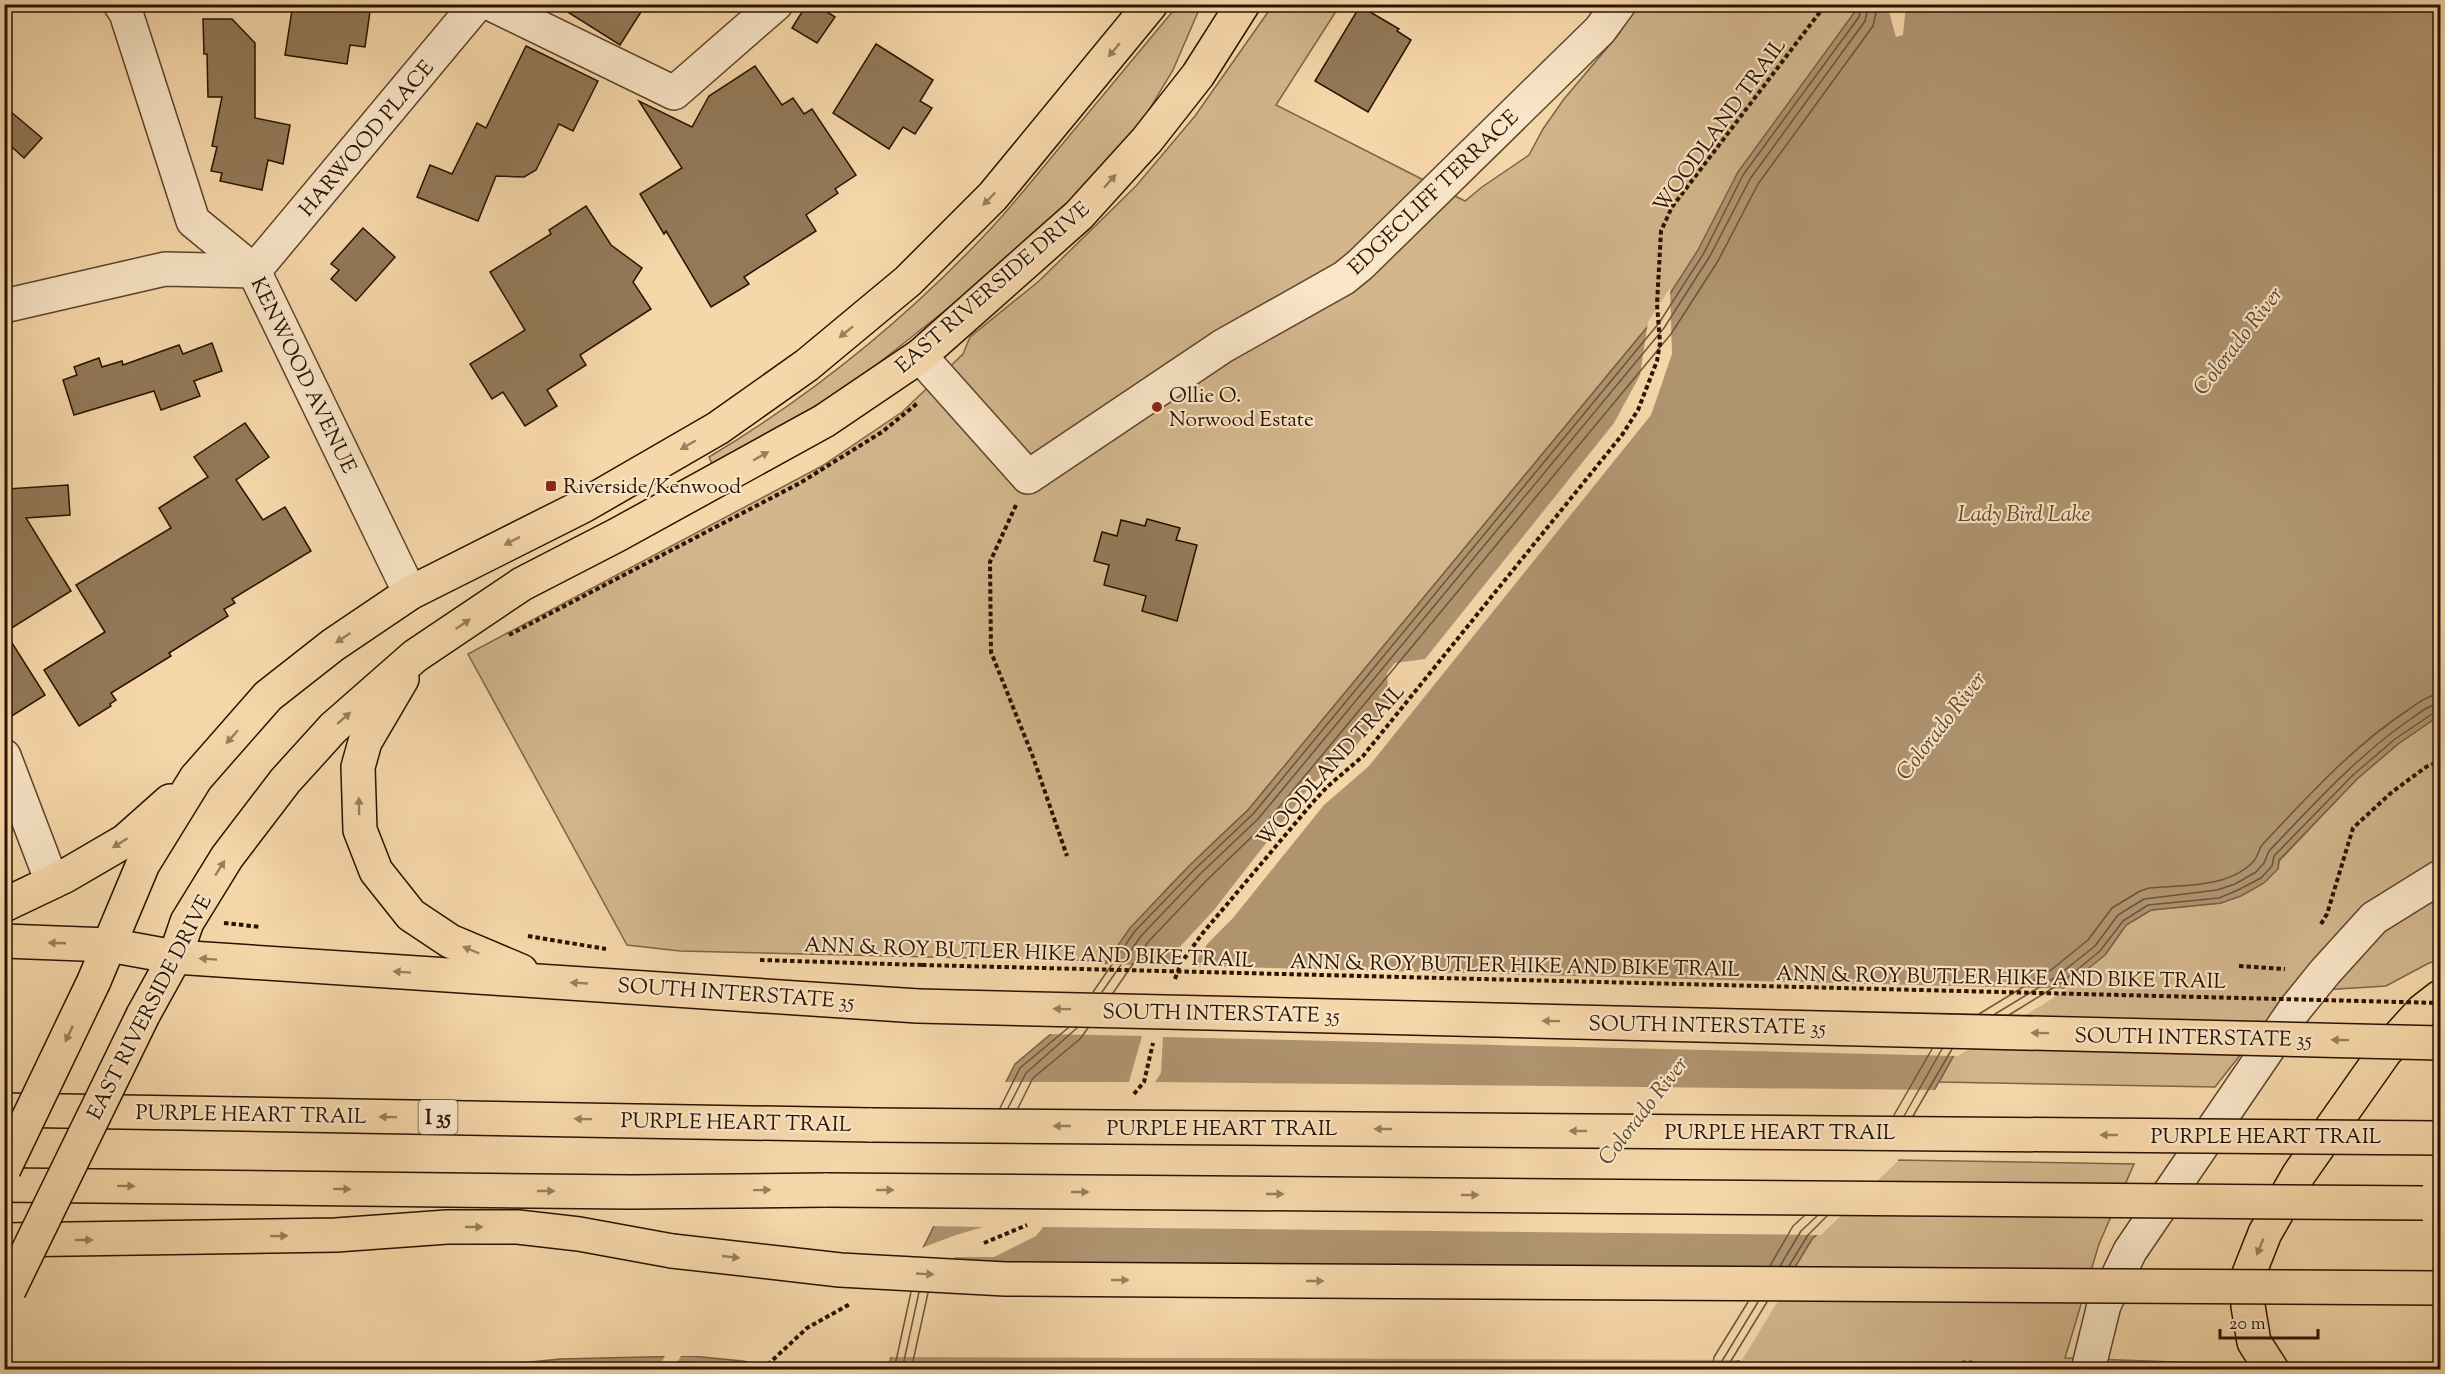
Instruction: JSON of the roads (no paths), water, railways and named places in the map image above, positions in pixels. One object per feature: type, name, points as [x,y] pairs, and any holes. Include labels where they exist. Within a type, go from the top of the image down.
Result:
[{"type":"main road","points":[[4,905],[52,882],[125,841],[196,778],[268,696],[333,645],[410,593],[583,506],[707,434],[807,365],[908,281],[993,196],[1151,4]]},
{"type":"main road","name":"EAST RIVERSIDE DRIVE","points":[[7,1295],[143,1016],[175,957],[187,922],[227,857],[285,781],[333,728],[414,656],[522,584],[617,535],[824,421],[920,356],[1079,216],[1147,140],[1198,75],[1243,4]]},
{"type":"main road","points":[[414,656],[365,742],[358,767],[360,830],[376,872],[411,915],[436,932],[450,941],[544,981]]},
{"type":"main road","points":[[4,1169],[94,981],[143,864],[196,778]]},
{"type":"main road","name":"SOUTH INTERSTATE 35","points":[[4,941],[109,945],[175,957],[918,1005],[2440,1043]]},
{"type":"main road","points":[[2272,1370],[2254,1342],[2248,1306],[2248,1276],[2265,1233],[2299,1174],[2385,1052],[2422,1011],[2440,997]]},
{"type":"main road","name":"PURPLE HEART TRAIL","points":[[4,1110],[872,1125],[2440,1138]]},
{"type":"main road","points":[[4,1185],[619,1192],[826,1190],[2432,1203]]},
{"type":"main road","points":[[4,1240],[324,1235],[447,1227],[518,1227],[579,1234],[672,1251],[840,1270],[1005,1279],[2440,1288]]},
{"type":"street","name":"HARWOOD PLACE","points":[[254,271],[477,4]]},
{"type":"street","points":[[491,4],[674,93],[776,4]]},
{"type":"street","name":"EDGECLIFF TERRACE","points":[[920,356],[1028,477],[1223,346],[1344,278],[1360,266],[1600,30],[1619,4]]},
{"type":"street","name":"KENWOOD AVENUE","points":[[125,7],[193,221],[254,271],[410,593]]},
{"type":"street","points":[[4,306],[165,269],[254,271]]},
{"type":"street","points":[[4,756],[52,882]]},
{"type":"street","points":[[2088,1370],[2104,1305],[2130,1251],[2295,1009],[2374,918],[2440,877]]},
{"type":"water","name":"Lady Bird Lake","points":[[1856,5],[2440,5],[2440,715],[2398,744],[2357,779],[2279,860],[2278,869],[2264,883],[2241,896],[2221,903],[2151,910],[2126,925],[2105,955],[2064,988],[1954,1055],[1895,1160],[1812,1239],[1733,1369],[888,1370],[909,1276],[1015,1064],[1065,1022],[1130,928],[1190,865],[1248,810],[1654,319],[1698,250],[1738,172],[1854,13]]},
{"type":"water","points":[[691,1356],[743,1361],[776,1369],[453,1370],[560,1359]]},
{"type":"place","name":"Ollie O. Norwood Estate","points":[[1157,407]]},
{"type":"place","name":"Riverside/Kenwood","points":[[551,486]]},
{"type":"water label","name":"Colorado River","points":[[2237,340]]},
{"type":"water label","name":"Colorado River","points":[[1940,725]]},
{"type":"water label","name":"Colorado River","points":[[1642,1110]]}]
